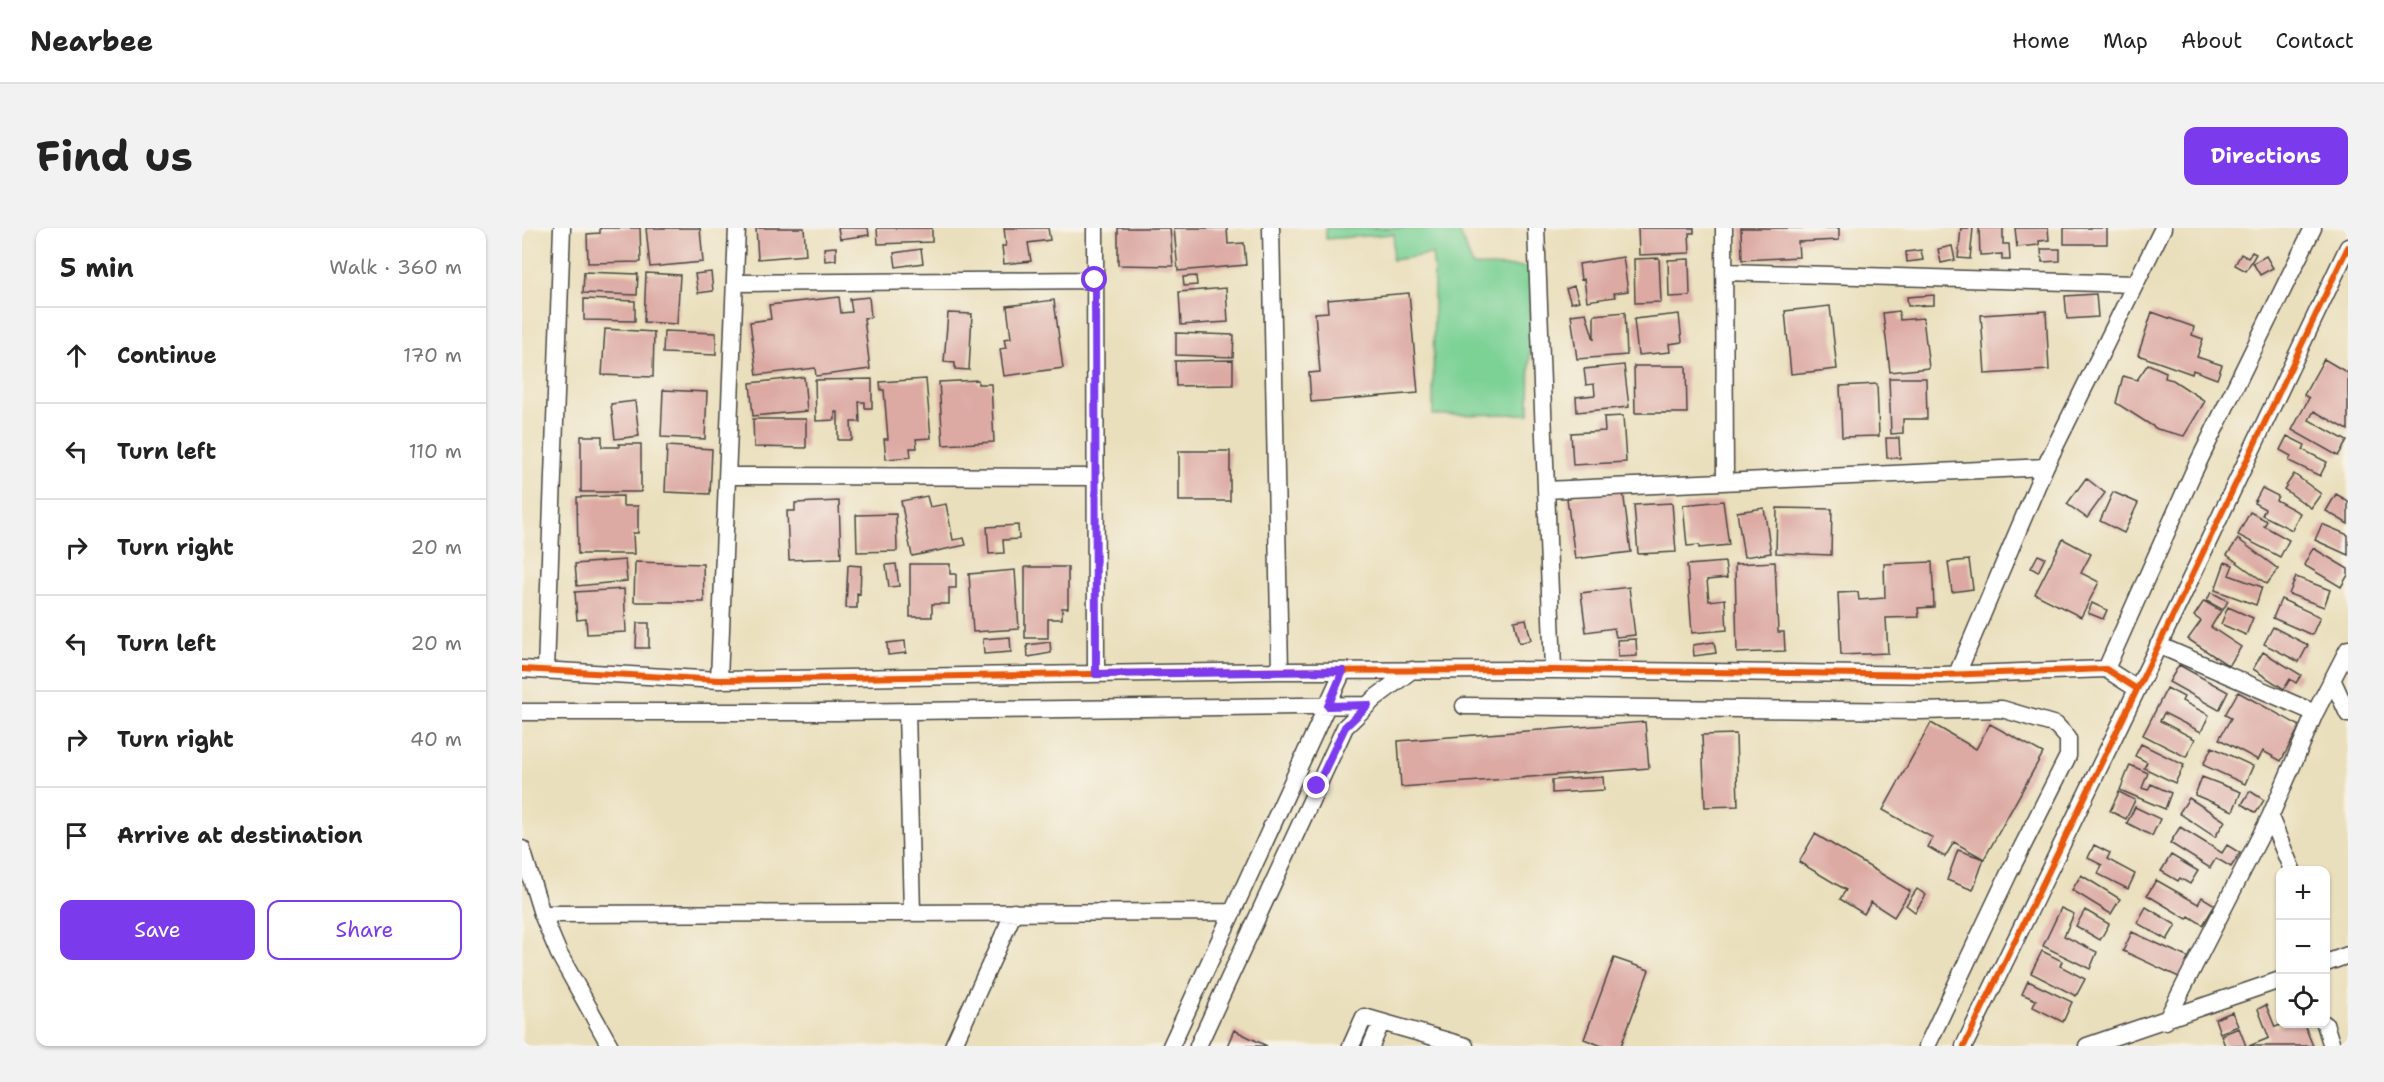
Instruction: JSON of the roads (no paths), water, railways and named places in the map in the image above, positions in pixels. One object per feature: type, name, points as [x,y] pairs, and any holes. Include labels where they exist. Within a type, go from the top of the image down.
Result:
[{"type":"street","points":[[546,670],[562,228]]},
{"type":"street","points":[[719,680],[737,228]]},
{"type":"street","points":[[1095,228],[1096,674]]},
{"type":"street","points":[[1271,228],[1280,671]]},
{"type":"street","points":[[1536,228],[1553,669]]},
{"type":"street","points":[[1724,228],[1725,482]]},
{"type":"street","points":[[1957,674],[2045,467],[2163,228]]},
{"type":"street","points":[[2106,669],[2193,473],[2313,228]]},
{"type":"street","points":[[1964,1046],[2348,248]]},
{"type":"street","points":[[1724,272],[2135,284]]},
{"type":"street","points":[[735,283],[1095,280]]},
{"type":"street","points":[[1546,490],[2045,467]]},
{"type":"street","points":[[727,476],[1096,477]]},
{"type":"street","points":[[2157,645],[2315,713]]},
{"type":"street","points":[[2166,1021],[2270,817],[2315,713],[2348,649]]},
{"type":"street","points":[[522,669],[719,680],[1280,671],[1553,669],[1957,674],[2106,669],[2136,689]]},
{"type":"street","points":[[1198,1046],[1345,727],[1368,705],[1412,670]]},
{"type":"street","points":[[1170,1046],[1343,671]]},
{"type":"street","points":[[2332,679],[2348,714]]},
{"type":"street","points":[[522,712],[907,711],[1368,705]]},
{"type":"street","points":[[1464,706],[1919,711],[2002,709],[2056,725],[2068,738],[2068,756],[2008,875],[1927,1046]]},
{"type":"street","points":[[907,711],[912,913]]},
{"type":"street","points":[[2270,817],[2290,866]]},
{"type":"street","points":[[522,849],[542,914],[559,954],[610,1046]]},
{"type":"street","points":[[953,1046],[1014,912]]},
{"type":"street","points":[[542,914],[1233,912]]},
{"type":"street","points":[[2330,958],[2348,955]]},
{"type":"street","points":[[2087,1046],[2166,1021],[2276,981]]},
{"type":"street","points":[[1351,1046],[1364,1017],[1465,1046]]},
{"type":"street","points":[[1371,1046],[1381,1023]]},
{"type":"street","points":[[2327,1028],[2332,1046]]}]
